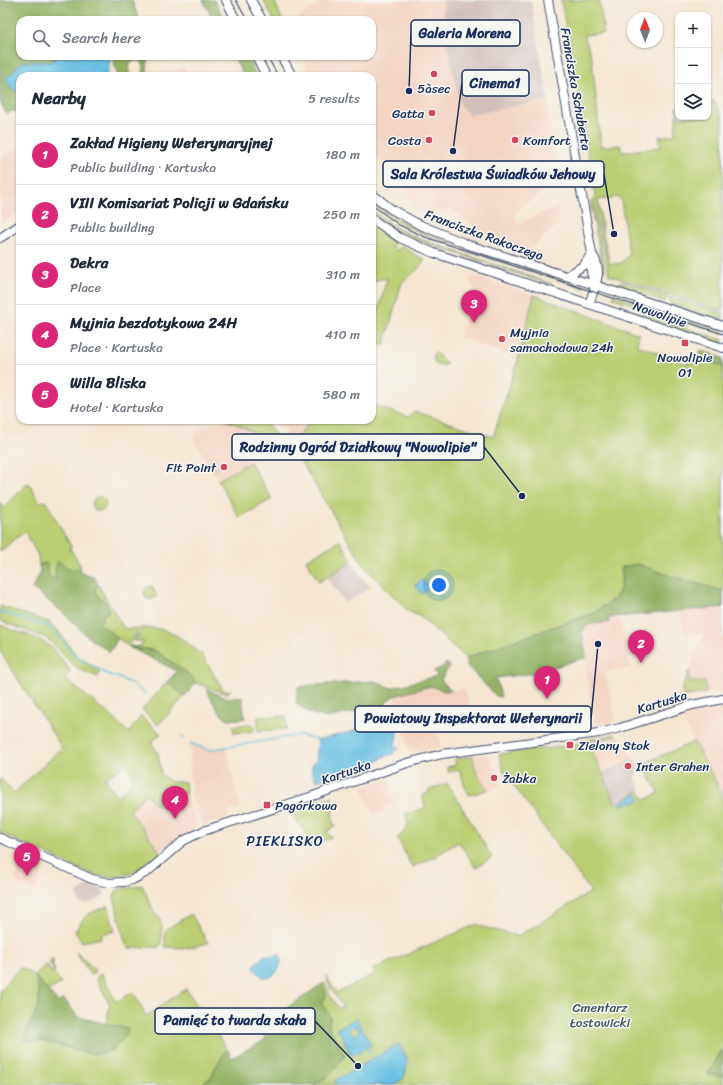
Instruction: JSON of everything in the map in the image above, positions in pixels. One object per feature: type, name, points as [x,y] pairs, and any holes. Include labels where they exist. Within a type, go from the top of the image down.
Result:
[{"type":"main road","points":[[226,0],[234,16]]},
{"type":"main road","points":[[251,0],[260,16]]},
{"type":"main road","name":"Franciszka Schuberta","points":[[548,0],[592,254],[590,271],[595,286]]},
{"type":"main road","points":[[258,60],[264,72]]},
{"type":"main road","points":[[283,60],[290,72]]},
{"type":"main road","name":"Franciszka Rakoczego","points":[[376,197],[391,209],[435,232],[469,245],[595,286]]},
{"type":"main road","points":[[376,222],[400,238],[434,253],[590,304],[595,286]]},
{"type":"main road","points":[[0,238],[16,228]]},
{"type":"main road","points":[[567,276],[584,265],[592,254]]},
{"type":"main road","name":"Nowolipie","points":[[595,286],[723,326]]},
{"type":"main road","name":"Nowolipie","points":[[590,304],[723,348]]},
{"type":"main road","name":"Kartuska","points":[[0,838],[92,879],[109,883],[124,882],[147,872],[178,844],[189,837],[407,763],[442,754],[599,733],[620,728],[692,705],[723,699]]},
{"type":"shaded area","points":[[325,0],[443,0],[444,30],[469,115],[548,100],[558,179],[514,213],[517,224],[559,206],[558,224],[528,251],[513,246],[507,239],[496,239],[485,234],[451,209],[422,214],[413,209],[403,172],[376,159],[376,72],[308,72],[303,60],[376,60],[376,16],[301,16]]},
{"type":"shaded area","points":[[443,0],[531,0],[548,100],[469,115],[460,104],[444,30]]},
{"type":"shaded area","points":[[184,67],[186,72],[163,72]]},
{"type":"shaded area","points":[[16,148],[16,214],[0,225],[0,159]]},
{"type":"shaded area","points":[[469,278],[481,278],[534,295],[518,359],[459,337],[471,298],[475,292]]},
{"type":"shaded area","points":[[216,424],[236,424],[268,439],[277,447],[218,480],[193,438],[196,431]]},
{"type":"shaded area","points":[[276,424],[307,424],[293,445],[285,436],[287,431],[283,427],[279,428]]},
{"type":"shaded area","points":[[352,561],[360,576],[371,587],[345,603],[327,577]]},
{"type":"shaded area","points":[[723,607],[723,692],[677,700],[704,633],[683,634],[684,625],[681,624],[682,612]]},
{"type":"shaded area","points":[[615,617],[615,619],[620,619],[631,668],[605,672],[616,721],[596,726],[591,706],[582,632],[588,625],[609,622],[608,618]]},
{"type":"shaded area","points":[[431,686],[444,691],[458,690],[463,687],[470,706],[432,717],[442,747],[410,753],[394,696]]},
{"type":"shaded area","points":[[723,706],[723,795],[721,791],[719,791],[718,786],[679,714]]},
{"type":"shaded area","points":[[617,736],[623,739],[633,759],[601,772],[588,743],[591,741]]},
{"type":"shaded area","points":[[190,743],[204,749],[226,748],[240,808],[228,812],[229,817],[204,825],[202,822],[190,791],[193,789],[190,779]]},
{"type":"shaded area","points":[[490,754],[493,769],[502,784],[488,792],[477,773],[473,762],[473,756]]},
{"type":"shaded area","points":[[633,759],[638,768],[635,778],[641,788],[616,804],[601,773]]},
{"type":"shaded area","points":[[389,778],[394,803],[382,808],[384,812],[373,816],[362,787]]},
{"type":"shaded area","points":[[146,793],[156,806],[187,798],[198,827],[178,838],[160,852],[130,811]]},
{"type":"shaded area","points":[[25,856],[45,865],[35,891],[14,881]]},
{"type":"shaded area","points":[[91,884],[103,890],[105,894],[96,901],[86,904],[80,903],[76,893]]},
{"type":"green space","points":[[0,0],[132,0],[138,16],[16,16],[16,60],[53,60],[51,62],[22,62],[21,72],[16,72],[16,112],[10,111],[8,114],[6,113],[0,101]]},
{"type":"green space","points":[[203,0],[214,0],[223,16],[211,16]]},
{"type":"green space","points":[[263,0],[274,0],[280,16],[272,16]]},
{"type":"green space","points":[[561,0],[599,0],[604,33],[584,35],[592,59],[601,147],[620,145],[622,152],[661,147],[659,137],[675,135],[676,120],[711,120],[711,102],[714,101],[723,119],[723,311],[609,275],[593,199],[595,195]],"holes":[[[618,197],[621,200],[629,255],[621,263],[610,264],[603,234],[598,200]]]},
{"type":"green space","points":[[114,60],[136,60],[130,63],[129,72],[117,72]]},
{"type":"green space","points":[[136,60],[148,60],[147,72],[143,72],[143,63]]},
{"type":"green space","points":[[235,60],[248,60],[255,72],[242,72]]},
{"type":"green space","points":[[591,201],[593,215],[598,229],[605,271],[603,270],[590,202]]},
{"type":"green space","points":[[376,203],[413,227],[443,240],[417,231],[376,206]]},
{"type":"green space","points":[[376,214],[398,229],[419,239],[552,285],[417,240],[376,217]]},
{"type":"green space","points":[[376,230],[395,242],[392,247],[397,251],[401,245],[417,256],[425,259],[417,270],[402,282],[384,345],[376,341],[376,320],[387,278],[376,280]]},
{"type":"green space","points":[[444,240],[584,286],[585,289]]},
{"type":"green space","points":[[622,281],[668,296],[665,302],[617,285]]},
{"type":"green space","points":[[534,295],[639,334],[637,345],[687,364],[701,357],[723,367],[723,591],[673,577],[638,564],[621,569],[621,588],[615,598],[594,613],[466,658],[421,617],[408,611],[364,566],[297,455],[296,450],[298,447],[293,445],[307,424],[376,424],[376,406],[408,417],[414,411],[493,437],[518,359]]},
{"type":"green space","points":[[614,295],[723,330],[723,333],[613,298]]},
{"type":"green space","points":[[670,297],[723,313],[723,323],[670,303]]},
{"type":"green space","points":[[611,304],[723,340],[723,344],[610,307]]},
{"type":"green space","points":[[700,350],[723,358],[723,367],[701,357]]},
{"type":"green space","points":[[435,352],[447,364],[442,366],[435,364],[433,356]]},
{"type":"green space","points":[[236,424],[267,424],[285,447],[283,449],[280,445],[277,447],[268,439]]},
{"type":"green space","points":[[250,462],[272,499],[239,518],[218,480]]},
{"type":"green space","points":[[27,484],[30,485],[40,503],[43,501],[46,502],[80,565],[80,569],[57,566],[55,575],[56,580],[48,574],[47,565],[45,563],[39,565],[38,555],[25,532],[13,540],[0,552],[0,502],[3,508]]},
{"type":"green space","points":[[99,497],[104,499],[106,504],[104,509],[99,511],[94,509],[92,504],[94,499]]},
{"type":"green space","points":[[340,541],[352,561],[319,582],[306,560]]},
{"type":"green space","points":[[58,561],[69,568],[80,569],[83,574],[94,577],[98,585],[95,589],[96,594],[106,603],[109,612],[104,614],[99,623],[118,638],[110,652],[90,639],[61,611],[32,588],[40,574],[39,565],[46,563],[48,574],[56,580],[55,569]]},
{"type":"green space","points":[[638,564],[673,577],[723,591],[723,607],[615,617],[608,618],[609,622],[588,625],[582,632],[586,658],[535,674],[496,678],[501,697],[496,696],[466,665],[466,658],[594,613],[616,598],[621,588],[622,567]]},
{"type":"green space","points":[[98,585],[123,627],[129,629],[137,628],[138,635],[134,635],[134,641],[127,641],[132,646],[137,647],[142,644],[143,641],[136,641],[136,637],[140,636],[140,628],[158,629],[172,633],[201,653],[223,690],[231,690],[226,694],[196,683],[189,674],[154,650],[129,647],[99,623],[102,620],[107,605],[96,593],[95,589]]},
{"type":"green space","points":[[152,586],[157,597],[150,600],[146,598],[144,593],[147,587]]},
{"type":"green space","points":[[0,606],[49,622],[55,627],[77,656],[100,670],[98,677],[75,666],[46,638],[0,620]]},
{"type":"green space","points":[[0,625],[42,641],[57,653],[70,671],[65,679],[110,715],[129,733],[141,716],[161,734],[151,742],[158,753],[161,774],[171,782],[185,782],[186,794],[182,794],[182,800],[156,806],[146,793],[130,811],[161,853],[147,865],[137,871],[125,875],[110,877],[101,876],[83,871],[0,833],[0,778],[14,793],[62,748],[0,651]],"holes":[[[126,764],[132,773],[133,780],[118,796],[105,779]]]},
{"type":"green space","points":[[129,647],[154,650],[189,674],[196,683],[185,696],[167,682],[177,671]]},
{"type":"green space","points":[[446,663],[450,666],[441,680],[451,690],[444,691],[431,686],[394,696],[387,701],[385,706],[326,718],[309,713],[296,703],[298,687],[375,681],[391,688],[437,676],[434,671],[444,666]]},
{"type":"green space","points":[[689,671],[690,682],[705,682],[706,693],[684,696],[682,689]]},
{"type":"green space","points":[[167,682],[185,696],[158,725],[142,710]]},
{"type":"green space","points":[[206,689],[226,698],[243,698],[245,718],[226,718],[216,707]]},
{"type":"green space","points":[[286,716],[287,729],[258,731],[258,717]]},
{"type":"green space","points":[[253,724],[254,731],[234,733],[233,726]]},
{"type":"green space","name":"Cmentarz Łostowicki","points":[[615,734],[617,736],[591,741],[588,743],[616,804],[639,790],[645,800],[659,793],[642,764],[694,742],[718,786],[719,791],[721,791],[723,795],[723,1048],[708,1074],[723,1077],[723,1085],[313,1085],[327,1077],[345,1056],[329,1028],[330,1017],[321,1002],[326,994],[322,984],[325,983],[330,996],[339,1009],[343,1007],[330,988],[326,976],[337,993],[375,974],[373,969],[477,924],[479,926],[518,936],[591,892],[504,772],[499,754],[547,748],[548,750],[551,749],[550,748],[572,745]]},
{"type":"green space","points":[[473,756],[476,770],[488,790],[469,795],[460,770],[448,772],[447,767],[456,765],[455,759]]},
{"type":"green space","points":[[447,783],[492,857],[476,868],[459,842],[437,856],[412,867],[397,837],[403,834],[408,823],[405,814],[425,808],[422,795],[427,794],[429,790]]},
{"type":"green space","points":[[332,797],[333,824],[336,826],[327,831],[331,837],[314,846],[290,809]]},
{"type":"green space","points":[[142,885],[156,916],[159,917],[162,926],[161,944],[159,947],[129,948],[126,945],[114,897],[117,890]]},
{"type":"green space","points":[[108,906],[115,931],[101,934],[101,938],[82,942],[75,932],[82,921],[96,910]]},
{"type":"green space","points":[[191,914],[208,943],[187,948],[165,947],[165,931]]},
{"type":"green space","points":[[76,952],[95,970],[91,976]]},
{"type":"green space","points":[[52,958],[55,971],[53,972],[61,983],[48,991],[36,977],[39,992],[39,1004],[23,1039],[25,1041],[43,1041],[98,1054],[113,1050],[128,1029],[106,1024],[110,1005],[96,978],[101,973],[116,1002],[133,992],[146,1016],[186,989],[227,1049],[214,1070],[211,1078],[205,1081],[203,1085],[0,1085],[0,991],[20,967],[35,976],[46,964],[51,972],[54,971],[49,961]]},
{"type":"green space","points":[[35,977],[58,1002],[64,999],[78,1017],[128,1029],[126,1034],[118,1044],[110,1050],[102,1053],[82,1052],[44,1041],[23,1040],[39,1004],[39,992]]},
{"type":"green space","points":[[322,984],[326,998],[321,1002],[330,1017],[329,1028],[345,1056],[327,1077],[313,1085],[203,1085],[205,1081],[211,1078],[214,1070],[227,1049],[232,1058],[266,1039],[259,1027]]},
{"type":"green space","points":[[723,1048],[723,1077],[708,1075]]},
{"type":"water","points":[[53,60],[110,60],[108,72],[16,72],[16,91],[11,89],[6,79],[22,62],[51,62]]},
{"type":"water","points":[[422,580],[429,588],[422,594],[415,585]]},
{"type":"water","points":[[381,723],[391,723],[397,733],[395,747],[398,747],[399,749],[395,750],[393,754],[382,757],[380,760],[316,781],[311,768],[316,761],[318,740]]},
{"type":"water","points":[[637,793],[640,799],[635,803],[631,801],[622,806],[621,803]]},
{"type":"water","points":[[279,953],[281,957],[280,967],[271,977],[267,978],[260,975],[254,968],[255,964],[264,955],[274,956]]},
{"type":"water","points":[[357,1018],[371,1045],[351,1056],[343,1038],[336,1029]],"holes":[[[351,1027],[357,1027],[359,1030],[357,1034],[351,1034],[349,1030]]]},
{"type":"water","points":[[399,1044],[408,1061],[404,1078],[394,1085],[339,1085],[334,1081]]},
{"type":"waterway","points":[[0,612],[48,626],[57,634],[76,657],[105,673],[130,683],[146,694]]},
{"type":"waterway","points":[[190,743],[209,750],[300,735],[318,740]]},
{"type":"waterway","points":[[181,736],[185,739]]},
{"type":"waterway","points":[[367,1047],[371,1055]]},
{"type":"tram line","points":[[236,0],[245,16]]},
{"type":"tram line","points":[[269,60],[276,72]]},
{"type":"tram line","points":[[376,208],[399,225],[425,237],[723,334]]},
{"type":"place","name":"5àsec","points":[[434,74]]},
{"type":"place","name":"Galeria Morena","points":[[409,91]]},
{"type":"place","name":"Gatta","points":[[432,113]]},
{"type":"place","name":"Costa","points":[[429,140]]},
{"type":"place","name":"Komfort","points":[[515,140]]},
{"type":"place","name":"Cinema1","points":[[453,151]]},
{"type":"place","name":"Sala Królestwa Świadków Jehowy","points":[[614,234]]},
{"type":"place","name":"Dekra","points":[[474,323]]},
{"type":"place","name":"Myjnia samochodowa 24h","points":[[502,339]]},
{"type":"place","name":"Nowolipie 01","points":[[685,343]]},
{"type":"place","name":"Fit Point","points":[[224,467]]},
{"type":"place","name":"Rodzinny Ogród Działkowy \"Nowolipie\"","points":[[522,496]]},
{"type":"place","name":"Powiatowy Inspektorat Weterynarii","points":[[598,644]]},
{"type":"place","name":"VIII Komisariat Policji w Gdańsku","points":[[641,663]]},
{"type":"place","name":"Zakład Higieny Weterynaryjnej","points":[[547,699]]},
{"type":"place","name":"Zielony Stok","points":[[570,745]]},
{"type":"place","name":"Inter Grahen","points":[[628,766]]},
{"type":"place","name":"Żabka","points":[[494,778]]},
{"type":"place","name":"Pagórkowa","points":[[267,805]]},
{"type":"place","name":"Myjnia bezdotykowa 24H","points":[[175,819]]},
{"type":"place","name":"Willa Bliska","points":[[27,876]]},
{"type":"place","name":"Pamięć to twarda skała","points":[[358,1066]]},
{"type":"district","name":"PIEKLISKO","points":[[285,841]]}]
